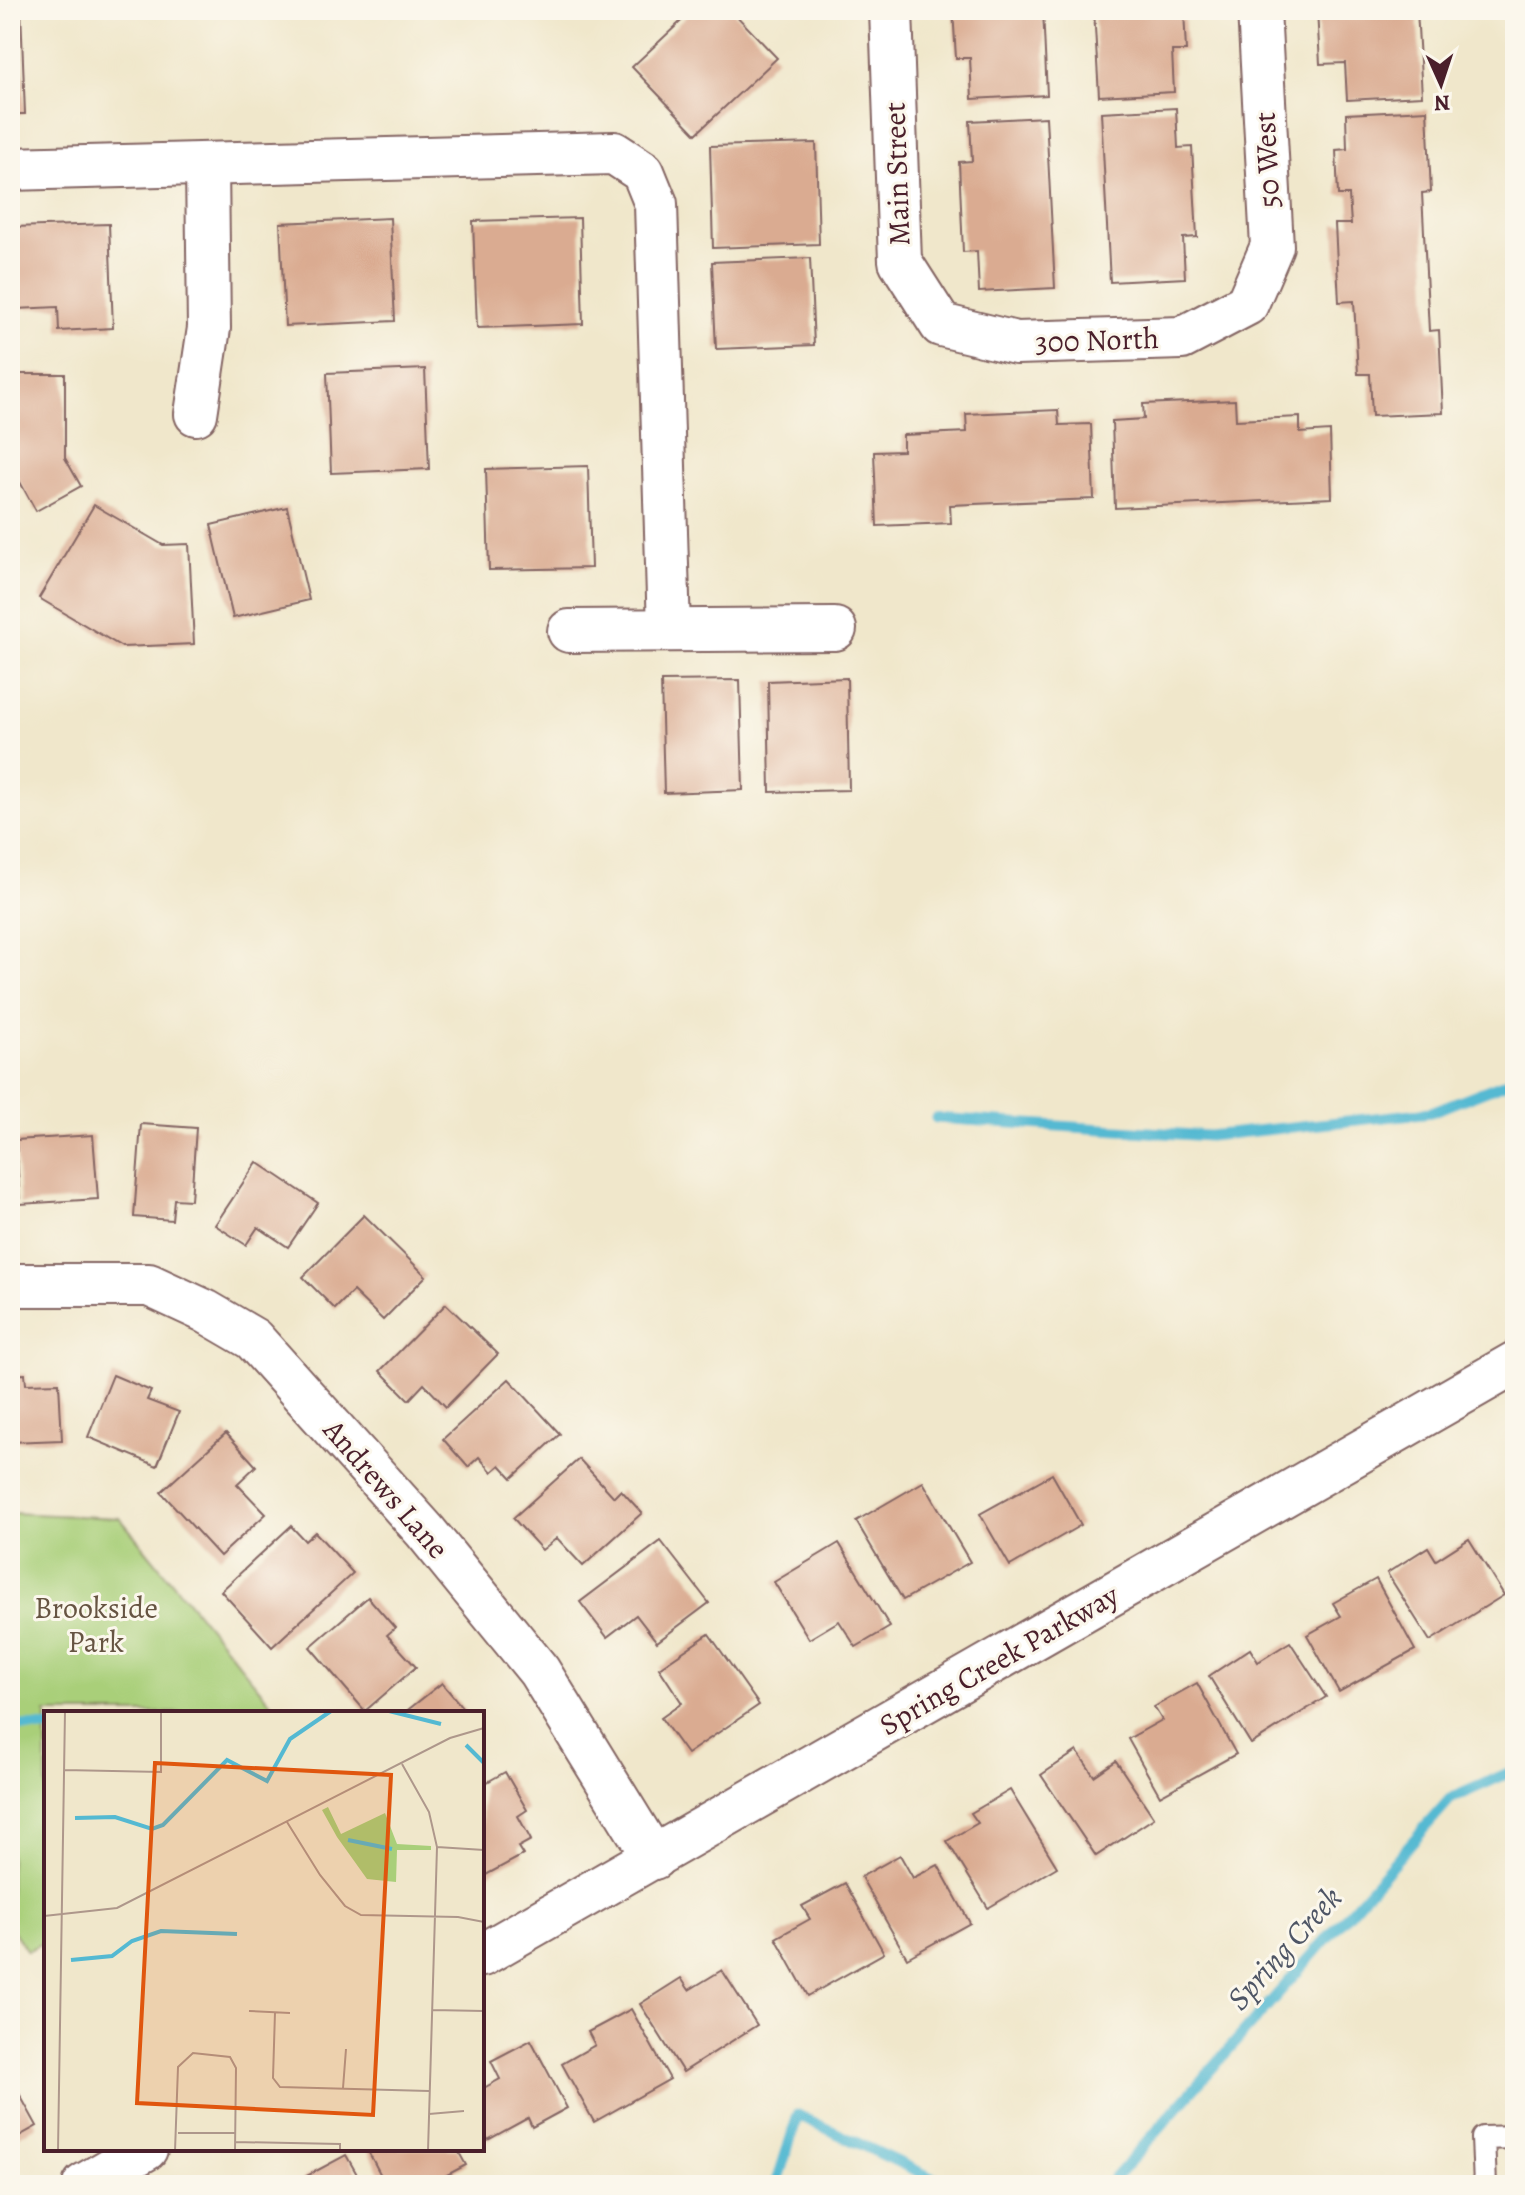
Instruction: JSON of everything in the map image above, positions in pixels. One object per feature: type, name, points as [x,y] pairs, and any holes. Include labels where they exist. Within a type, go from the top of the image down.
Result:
[{"type":"street","name":"Main Street","points":[[891,10],[900,261],[941,325]]},
{"type":"street","name":"50 West","points":[[1247,304],[1272,246],[1259,10]]},
{"type":"street","points":[[10,169],[614,153],[643,172],[656,204],[669,630]]},
{"type":"street","points":[[196,414],[209,328],[207,166]]},
{"type":"street","name":"300 North","points":[[941,325],[1016,343],[1182,338],[1247,304]]},
{"type":"street","points":[[569,631],[835,629]]},
{"type":"street","name":"Andrews Lane","points":[[10,1285],[149,1285],[205,1311],[253,1339],[425,1531],[539,1671],[654,1858]]},
{"type":"street","name":"Spring Creek Parkway","points":[[484,1954],[1515,1363]]},
{"type":"street","points":[[84,2185],[143,2151]]},
{"type":"lane","points":[[1485,2185],[1483,2138],[1515,2137]]},
{"type":"green space","name":"Brookside Park","points":[[10,1513],[120,1518],[277,1711],[44,1711],[44,1942],[27,1951],[10,1926]]},
{"type":"building","points":[[10,10],[21,10],[25,114],[10,114]]},
{"type":"building","points":[[693,10],[731,10],[777,58],[696,134],[632,67]]},
{"type":"building","points":[[953,10],[1043,10],[1047,95],[972,99],[970,58],[956,58]]},
{"type":"building","points":[[1094,10],[1184,10],[1186,51],[1172,51],[1174,92],[1099,96]]},
{"type":"building","points":[[1317,10],[1417,10],[1422,96],[1347,100],[1345,63],[1320,64]]},
{"type":"building","points":[[1176,108],[1178,148],[1192,147],[1197,237],[1183,238],[1185,278],[1110,282],[1101,112]]},
{"type":"building","points":[[1427,110],[1431,192],[1422,193],[1429,331],[1439,330],[1443,413],[1372,416],[1370,374],[1358,374],[1354,301],[1339,302],[1335,224],[1351,224],[1349,195],[1338,195],[1336,150],[1347,149],[1346,114]]},
{"type":"building","points":[[1046,117],[1055,288],[979,292],[977,251],[963,252],[959,162],[972,161],[970,121]]},
{"type":"building","points":[[816,143],[819,244],[713,248],[710,146]]},
{"type":"building","points":[[390,218],[395,321],[285,326],[280,223]]},
{"type":"building","points":[[580,218],[583,324],[477,328],[473,221]]},
{"type":"building","points":[[109,224],[113,328],[59,331],[58,307],[16,309],[13,227]]},
{"type":"building","points":[[810,258],[814,345],[716,349],[712,262]]},
{"type":"building","points":[[425,369],[429,469],[331,473],[327,373]]},
{"type":"building","points":[[10,374],[65,374],[65,458],[81,486],[36,511],[10,464]]},
{"type":"building","points":[[1235,400],[1236,420],[1300,417],[1300,433],[1330,431],[1332,498],[1115,508],[1112,421],[1144,419],[1143,404]]},
{"type":"building","points":[[1058,410],[1059,425],[1091,424],[1094,499],[950,505],[951,523],[877,526],[874,452],[903,451],[903,435],[967,432],[966,414]]},
{"type":"building","points":[[588,466],[591,568],[489,570],[486,469]]},
{"type":"building","points":[[94,505],[163,545],[189,544],[194,644],[122,647],[39,598]]},
{"type":"building","points":[[287,507],[309,600],[233,618],[211,525]]},
{"type":"building","points":[[847,678],[849,790],[770,792],[768,681]]},
{"type":"building","points":[[740,680],[743,790],[664,793],[661,681]]},
{"type":"building","points":[[141,1124],[196,1128],[191,1200],[174,1199],[172,1220],[134,1217]]},
{"type":"building","points":[[93,1135],[98,1199],[20,1204],[16,1140]]},
{"type":"building","points":[[257,1162],[318,1203],[288,1247],[258,1227],[246,1245],[215,1225]]},
{"type":"building","points":[[364,1215],[426,1276],[383,1320],[353,1291],[335,1309],[303,1277]]},
{"type":"building","points":[[446,1304],[498,1354],[446,1407],[424,1384],[409,1400],[380,1371]]},
{"type":"building","points":[[25,1374],[26,1384],[59,1383],[62,1440],[10,1442],[10,1375]]},
{"type":"building","points":[[113,1375],[151,1391],[147,1400],[179,1412],[157,1466],[88,1437]]},
{"type":"building","points":[[509,1379],[560,1434],[512,1478],[500,1465],[492,1472],[479,1457],[468,1467],[443,1439]]},
{"type":"building","points":[[226,1433],[256,1466],[237,1484],[266,1514],[220,1556],[161,1492]]},
{"type":"building","points":[[579,1459],[614,1497],[621,1490],[642,1513],[583,1566],[557,1538],[542,1550],[513,1518]]},
{"type":"building","points":[[1052,1474],[1081,1525],[1010,1566],[980,1514]]},
{"type":"building","points":[[923,1482],[970,1562],[903,1600],[856,1521]]},
{"type":"building","points":[[291,1526],[305,1541],[315,1532],[353,1573],[272,1647],[221,1591]]},
{"type":"building","points":[[1469,1539],[1504,1595],[1430,1641],[1387,1573],[1428,1547],[1436,1560]]},
{"type":"building","points":[[661,1541],[709,1603],[657,1642],[636,1615],[607,1637],[580,1602]]},
{"type":"building","points":[[839,1543],[890,1627],[856,1647],[839,1621],[809,1639],[774,1582]]},
{"type":"building","points":[[1376,1579],[1415,1650],[1339,1692],[1307,1635],[1341,1616],[1333,1603]]},
{"type":"building","points":[[368,1597],[395,1628],[387,1635],[416,1667],[365,1711],[310,1647]]},
{"type":"building","points":[[709,1634],[759,1705],[687,1754],[661,1718],[682,1703],[659,1668]]},
{"type":"building","points":[[1290,1642],[1326,1697],[1251,1744],[1209,1676],[1250,1649],[1258,1662]]},
{"type":"building","points":[[442,1683],[465,1711],[407,1711]]},
{"type":"building","points":[[1197,1683],[1236,1754],[1160,1796],[1128,1739],[1162,1720],[1154,1707]]},
{"type":"building","points":[[1077,1751],[1094,1776],[1116,1761],[1154,1818],[1096,1856],[1041,1775]]},
{"type":"building","points":[[505,1772],[527,1810],[518,1816],[531,1840],[518,1847],[523,1855],[484,1876],[484,1784]]},
{"type":"building","points":[[1010,1790],[1057,1867],[988,1908],[947,1841],[978,1823],[971,1813]]},
{"type":"building","points":[[900,1855],[913,1878],[938,1865],[970,1923],[907,1958],[861,1877]]},
{"type":"building","points":[[845,1883],[884,1953],[808,1996],[776,1938],[810,1919],[802,1906]]},
{"type":"building","points":[[722,1970],[757,2025],[683,2072],[640,2004],[681,1978],[689,1990]]},
{"type":"building","points":[[631,2009],[670,2079],[594,2122],[562,2064],[595,2045],[588,2032]]},
{"type":"building","points":[[531,2040],[567,2108],[532,2127],[528,2118],[488,2140],[484,2133],[484,2088],[500,2079],[491,2061]]},
{"type":"building","points":[[10,2077],[37,2126],[10,2141]]},
{"type":"building","points":[[368,2151],[458,2151],[466,2165],[428,2185],[386,2185]]},
{"type":"building","points":[[346,2155],[363,2185],[307,2185],[303,2178]]},
{"type":"waterway","points":[[936,1118],[1209,1136],[1431,1112],[1515,1079]]},
{"type":"waterway","points":[[10,1725],[44,1728]]},
{"type":"waterway","name":"Spring Creek","points":[[1109,2185],[1450,1799],[1515,1770]]},
{"type":"waterway","name":"Spring Creek","points":[[776,2185],[798,2115],[947,2185]]}]
